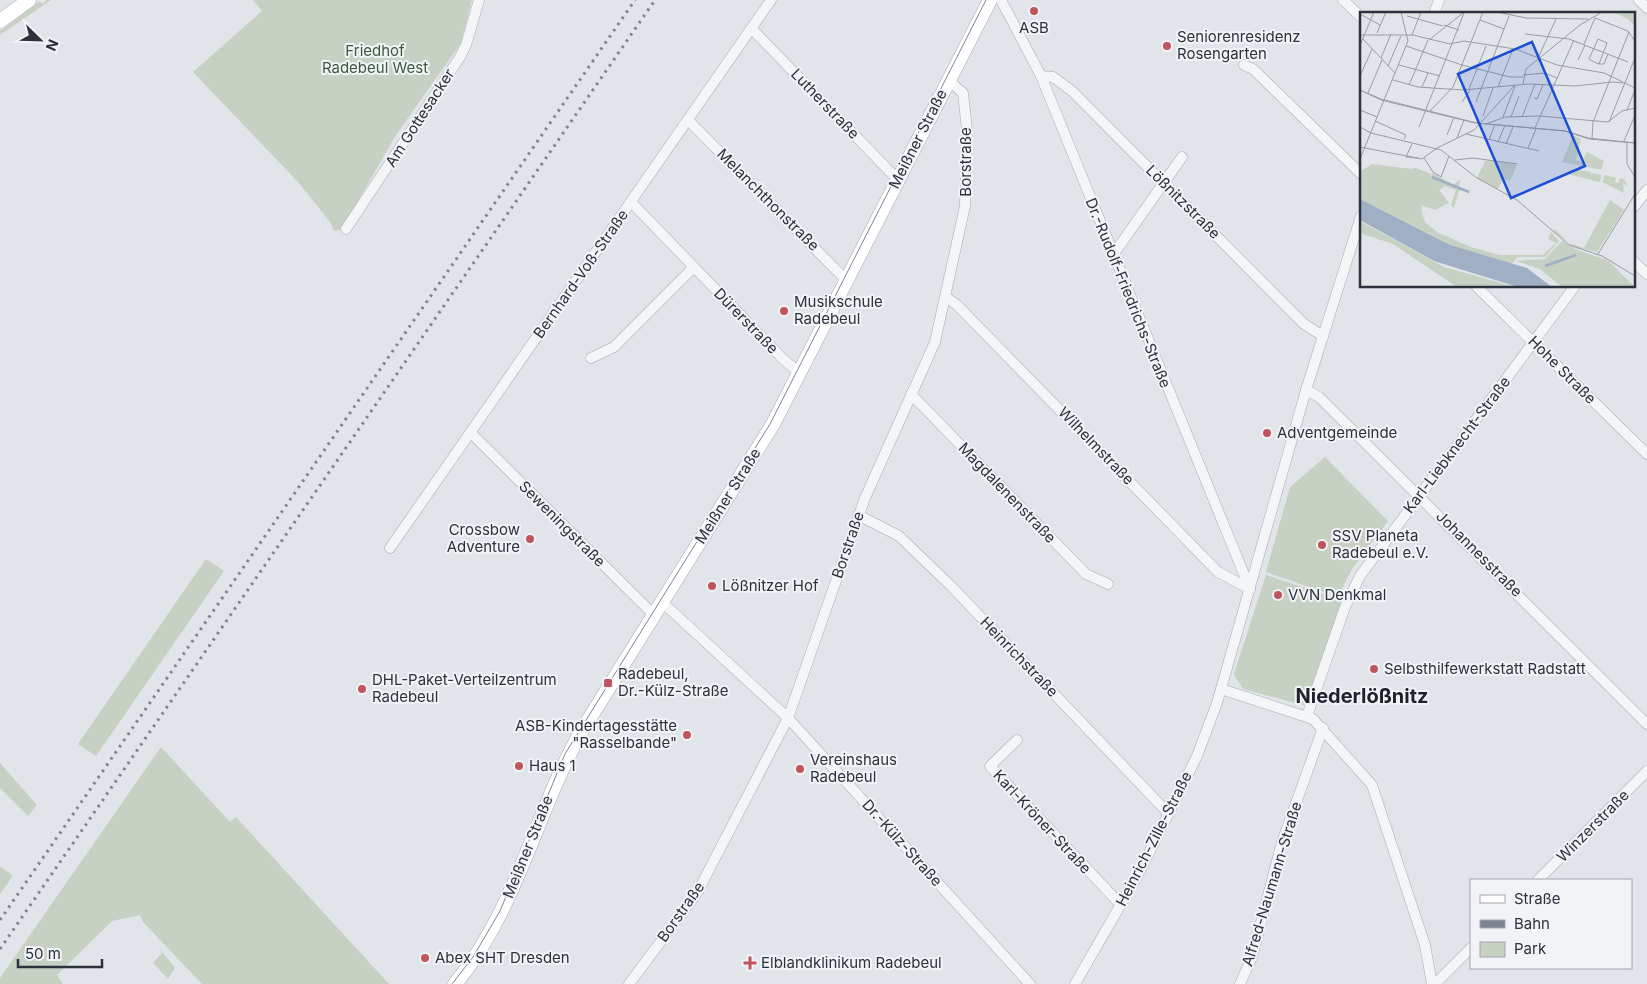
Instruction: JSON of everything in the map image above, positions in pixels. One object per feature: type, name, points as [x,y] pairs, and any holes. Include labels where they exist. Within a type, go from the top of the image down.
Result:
[{"type":"main road","points":[[0,21],[29,0]]},
{"type":"main road","name":"Meißner Straße","points":[[456,984],[474,960],[502,912],[568,754],[765,437],[800,373],[990,0]]},
{"type":"street","name":"Am Gottesacker","points":[[346,229],[460,57],[466,45],[478,0]]},
{"type":"street","name":"Bernhard-Voß-Straße","points":[[390,548],[771,0]]},
{"type":"street","name":"Dr.-Rudolf-Friedrichs-Straße","points":[[1001,0],[1041,76],[1250,589]]},
{"type":"street","points":[[1343,0],[1360,16]]},
{"type":"street","points":[[1435,12],[1439,0]]},
{"type":"street","points":[[1639,0],[1647,8]]},
{"type":"street","name":"Lutherstraße","points":[[752,29],[898,180]]},
{"type":"street","points":[[1244,65],[1253,69],[1360,173]]},
{"type":"street","name":"Lößnitzstraße","points":[[1041,76],[1053,77],[1072,91],[1304,324],[1323,336]]},
{"type":"street","name":"Borstraße","points":[[629,984],[697,893],[788,718],[858,515],[935,342],[965,206],[967,130],[963,93],[948,80]]},
{"type":"street","name":"Melanchthonstraße","points":[[688,120],[847,281]]},
{"type":"street","points":[[1113,256],[1182,157]]},
{"type":"street","points":[[1634,207],[1647,190]]},
{"type":"street","name":"Dürerstraße","points":[[631,202],[784,360],[800,373]]},
{"type":"street","points":[[1250,589],[1306,390],[1360,219]]},
{"type":"street","points":[[1634,262],[1647,274]]},
{"type":"street","points":[[591,358],[614,347],[694,267]]},
{"type":"street","name":"Hohe Straße","points":[[1478,288],[1647,454]]},
{"type":"street","name":"Karl-Liebknecht-Straße","points":[[1307,716],[1345,607],[1360,576],[1574,288]]},
{"type":"street","name":"Wilhelmstraße","points":[[946,297],[958,305],[1218,572],[1250,589]]},
{"type":"street","name":"Johannesstraße","points":[[1306,390],[1319,396],[1647,724]]},
{"type":"street","name":"Magdalenenstraße","points":[[911,394],[1086,574],[1108,584]]},
{"type":"street","name":"Seweningstraße","points":[[471,432],[654,614]]},
{"type":"street","name":"Heinrichstraße","points":[[858,515],[899,536],[951,586],[1169,814]]},
{"type":"street","name":"Heinrich-Zille-Straße","points":[[1076,984],[1121,905],[1197,756],[1221,689],[1250,589]]},
{"type":"street","name":"Dr.-Külz-Straße","points":[[662,602],[788,718],[1030,984]]},
{"type":"street","points":[[1221,689],[1307,716],[1323,728],[1372,785],[1425,945],[1433,984]]},
{"type":"street","name":"Alfred-Naumann-Straße","points":[[1240,984],[1252,957],[1282,842],[1323,728]]},
{"type":"street","name":"Karl-Kröner-Straße","points":[[1017,740],[990,766],[1121,905]]},
{"type":"street","name":"Winzerstraße","points":[[1539,879],[1647,771]]},
{"type":"street","points":[[1433,984],[1470,949]]},
{"type":"street","points":[[1442,976],[1452,984]]},
{"type":"green space","points":[[47,0],[51,0],[0,35],[0,31],[40,1],[42,4]]},
{"type":"green space","name":"Friedhof Radebeul West","points":[[253,0],[472,0],[461,43],[396,135],[342,229],[334,231],[330,222],[299,183],[193,72],[262,11]]},
{"type":"green space","name":"SSV Planeta Radebeul e.V.","points":[[1325,457],[1388,521],[1352,569],[1338,597],[1266,572],[1290,487]]},
{"type":"green space","points":[[206,559],[224,571],[96,756],[78,744]]},
{"type":"green space","points":[[1266,575],[1342,600],[1307,706],[1243,689],[1234,674]]},
{"type":"green space","points":[[161,747],[230,822],[236,817],[389,984],[202,984],[143,922],[140,915],[112,921],[57,975],[63,984],[0,984],[0,978]]},
{"type":"green space","points":[[0,763],[37,805],[28,816],[0,788]]},
{"type":"green space","points":[[0,866],[13,876],[0,894]]},
{"type":"green space","points":[[159,948],[175,968],[168,979],[153,963],[162,953]]},
{"type":"tram line","points":[[452,984],[473,957],[500,911],[565,754],[770,424],[986,0]]},
{"type":"railway","points":[[0,920],[635,0]]},
{"type":"railway","points":[[0,949],[655,0]]},
{"type":"place","name":"ASB","points":[[1034,11]]},
{"type":"place","name":"Seniorenresidenz Rosengarten","points":[[1167,46]]},
{"type":"place","name":"Musikschule Radebeul","points":[[784,311]]},
{"type":"place","name":"Adventgemeinde","points":[[1267,433]]},
{"type":"place","name":"Crossbow Adventure","points":[[530,539]]},
{"type":"place","name":"SSV Planeta Radebeul e.V.","points":[[1322,545]]},
{"type":"place","name":"Lößnitzer Hof","points":[[712,586]]},
{"type":"place","name":"VVN Denkmal","points":[[1278,595]]},
{"type":"place","name":"Selbsthilfewerkstatt Radstatt","points":[[1374,669]]},
{"type":"place","name":"Radebeul, Dr.-Külz-Straße","points":[[608,683]]},
{"type":"place","name":"DHL-Paket-Verteilzentrum Radebeul","points":[[362,689]]},
{"type":"place","name":"ASB-Kindertagesstätte \"Rasselbande\"","points":[[687,735]]},
{"type":"place","name":"Haus 1","points":[[519,766]]},
{"type":"place","name":"Vereinshaus Radebeul","points":[[800,769]]},
{"type":"place","name":"Abex SHT Dresden","points":[[425,958]]},
{"type":"place","name":"Elblandklinikum Radebeul","points":[[750,963]]},
{"type":"district","name":"Niederlößnitz","points":[[1362,696]]}]
